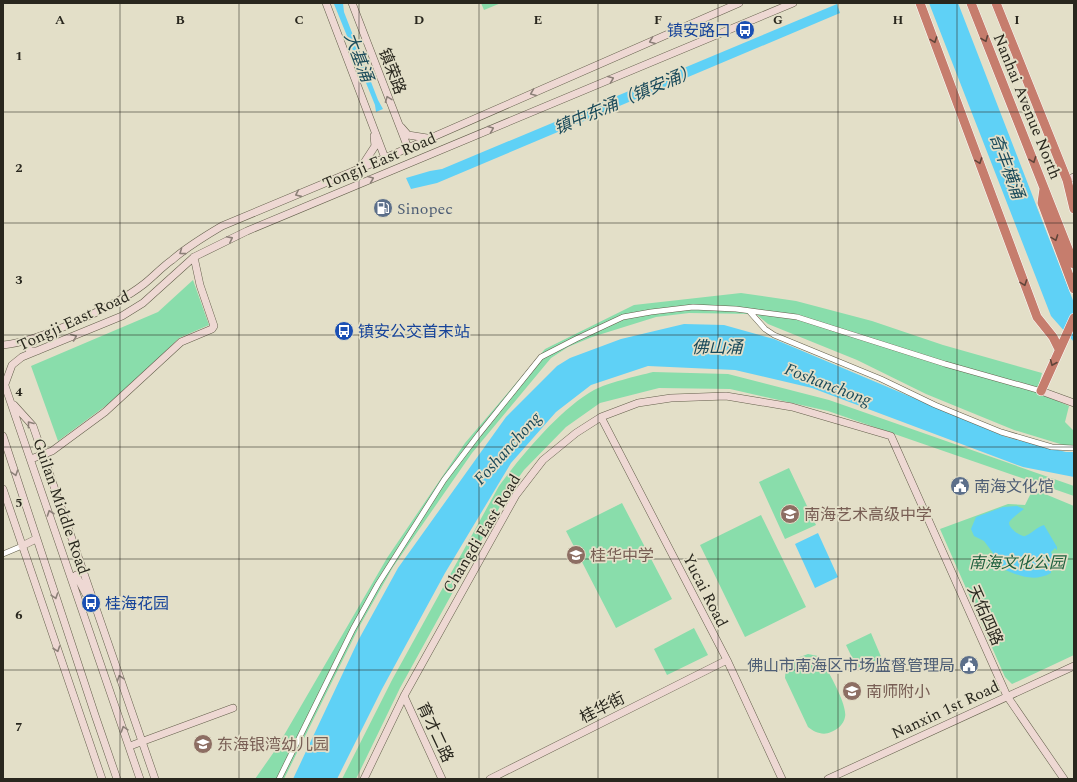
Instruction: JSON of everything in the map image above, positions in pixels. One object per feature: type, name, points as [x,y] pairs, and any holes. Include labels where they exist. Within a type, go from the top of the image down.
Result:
[{"type":"highway","points":[[920,3],[1037,317],[1053,337],[1059,349]]},
{"type":"highway","name":"Nanhai Avenue North","points":[[971,3],[1074,264]]},
{"type":"highway","name":"Nanhai Avenue North","points":[[996,3],[1070,179],[1073,205]]},
{"type":"highway","points":[[1044,188],[1042,203],[1074,289]]},
{"type":"highway","points":[[1041,391],[1074,318]]},
{"type":"main road","points":[[326,3],[385,158]]},
{"type":"main road","name":"镇荣路","points":[[352,3],[408,148]]},
{"type":"main road","name":"Tongji East Road","points":[[3,345],[20,343],[63,327],[119,299],[144,285],[172,260],[199,240],[222,226],[385,158],[739,3]]},
{"type":"main road","name":"Tongji East Road","points":[[4,382],[12,365],[22,357],[38,352],[122,316],[143,303],[194,257],[247,231],[793,3]]},
{"type":"main road","points":[[361,167],[375,146],[375,137],[368,111]]},
{"type":"main road","points":[[398,124],[408,135],[429,138]]},
{"type":"main road","points":[[31,459],[52,452],[105,412],[182,342],[212,329],[214,326],[200,285],[194,257]]},
{"type":"main road","points":[[38,352],[30,351],[28,348],[29,345],[63,327]]},
{"type":"main road","name":"Guilan Middle Road","points":[[4,382],[130,746],[140,779]]},
{"type":"main road","points":[[1041,391],[1074,403]]},
{"type":"main road","name":"Changdi East Road","points":[[364,779],[404,696],[516,494],[543,460],[576,433],[601,417],[638,403],[671,398],[726,396],[792,407],[891,436]]},
{"type":"main road","points":[[12,403],[33,426],[155,779]]},
{"type":"main road","name":"Yucai Road","points":[[601,417],[727,660],[782,779]]},
{"type":"main road","name":"Guilan Middle Road","points":[[3,436],[102,738],[117,779]]},
{"type":"main road","name":"天佑四路","points":[[891,436],[1007,696],[1064,779]]},
{"type":"main road","points":[[3,490],[102,779]]},
{"type":"main road","points":[[55,528],[67,524]]},
{"type":"main road","points":[[22,546],[36,539]]},
{"type":"main road","points":[[65,558],[99,618]]},
{"type":"main road","points":[[78,596],[99,618]]},
{"type":"main road","name":"桂华街","points":[[490,779],[727,660]]},
{"type":"main road","name":"Nanxin 1st Road","points":[[828,779],[842,776],[1007,696],[1073,669]]},
{"type":"main road","name":"育才二路","points":[[404,696],[442,779]]},
{"type":"main road","points":[[130,746],[233,708]]},
{"type":"main road","points":[[91,745],[102,738]]},
{"type":"street","points":[[279,779],[329,676],[378,584],[444,480],[541,357],[623,317],[693,307],[749,311],[797,317],[945,364],[1041,391]]},
{"type":"street","points":[[749,311],[765,329],[774,334],[881,379],[935,405],[1001,432],[1052,447],[1074,448]]},
{"type":"street","points":[[3,554],[22,546]]},
{"type":"green space","points":[[481,3],[501,3],[484,10]]},
{"type":"green space","points":[[193,280],[209,325],[179,338],[123,393],[58,441],[31,366],[158,312]]},
{"type":"green space","points":[[741,293],[796,301],[872,321],[943,345],[1042,373],[1037,392],[1069,406],[1065,422],[1074,431],[1074,445],[1070,447],[1014,430],[926,394],[857,360],[768,324],[756,314],[689,313],[656,317],[592,337],[568,347],[551,358],[472,453],[393,567],[359,627],[284,779],[255,779],[276,749],[387,558],[465,443],[545,349],[634,305]]},
{"type":"green space","points":[[653,372],[728,374],[829,400],[1074,486],[1074,496],[828,411],[730,389],[659,388],[600,403],[566,427],[524,470],[508,492],[400,688],[356,779],[342,779],[392,680],[499,486],[508,474],[555,420],[581,398],[606,385]]},
{"type":"green space","points":[[789,468],[816,525],[785,539],[759,482]]},
{"type":"green space","name":"南海文化公园","points":[[1033,489],[1074,506],[1074,655],[1012,684],[1005,677],[940,529],[1008,504],[1025,505]]},
{"type":"green space","points":[[622,503],[672,599],[616,628],[566,531]]},
{"type":"green space","points":[[761,515],[806,607],[745,637],[700,545]]},
{"type":"green space","points":[[694,628],[708,655],[667,675],[654,649]]},
{"type":"green space","points":[[871,633],[882,659],[858,670],[846,645]]},
{"type":"green space","points":[[808,654],[818,656],[822,661],[836,686],[845,711],[845,717],[842,724],[833,731],[825,734],[819,733],[808,727],[785,678],[786,665],[792,660]]},
{"type":"water","name":"大基涌","points":[[343,3],[344,12],[378,100],[383,109],[376,112],[375,105],[334,4]]},
{"type":"water","name":"奇丰横涌","points":[[929,3],[958,3],[1074,303],[1074,342],[1051,316]]},
{"type":"water","name":"镇中东涌（镇安涌）","points":[[837,4],[840,13],[437,183],[411,189],[406,178],[442,169]]},
{"type":"water","name":"佛山涌","points":[[684,324],[724,325],[774,339],[1006,437],[1066,452],[1074,452],[1074,477],[1023,467],[812,388],[735,370],[648,366],[591,385],[556,412],[511,463],[445,573],[382,689],[337,779],[293,779],[359,639],[398,568],[506,417],[557,366],[570,358],[621,339]]},
{"type":"water","points":[[1017,506],[1024,509],[1014,516],[1009,523],[1014,531],[1025,536],[1044,525],[1057,547],[1057,550],[1055,548],[1051,552],[1054,560],[1051,564],[1051,573],[1044,576],[1031,578],[1012,573],[999,567],[994,571],[990,564],[995,561],[996,557],[984,541],[974,536],[971,529],[976,517],[1003,507]]},
{"type":"water","points":[[818,533],[838,577],[815,588],[795,544]]},
{"type":"place","name":"镇安路口","points":[[745,30]]},
{"type":"place","name":"Sinopec","points":[[383,208]]},
{"type":"place","name":"镇安公交首末站","points":[[344,331]]},
{"type":"place","name":"南海文化馆","points":[[960,486]]},
{"type":"place","name":"南海艺术高级中学","points":[[790,514]]},
{"type":"place","name":"桂华中学","points":[[576,555]]},
{"type":"place","name":"桂海花园","points":[[91,603]]},
{"type":"place","name":"佛山市南海区市场监督管理局","points":[[969,665]]},
{"type":"place","name":"南师附小","points":[[852,691]]},
{"type":"place","name":"东海银湾幼儿园","points":[[203,744]]},
{"type":"water label","name":"Foshanchong","points":[[828,384]]},
{"type":"water label","name":"Foshanchong","points":[[507,448]]}]
